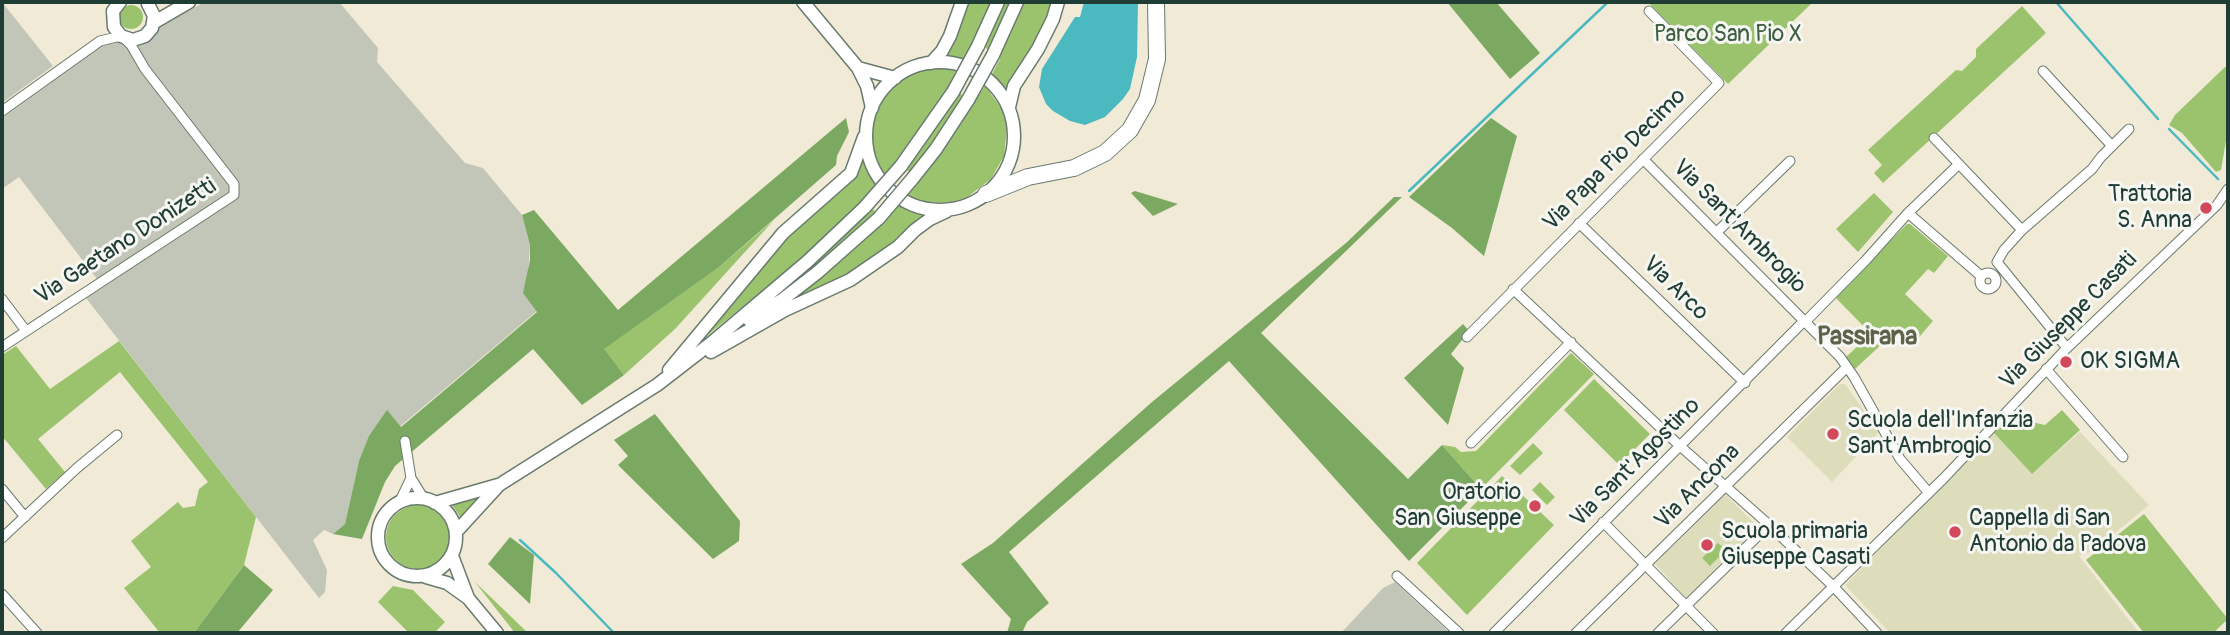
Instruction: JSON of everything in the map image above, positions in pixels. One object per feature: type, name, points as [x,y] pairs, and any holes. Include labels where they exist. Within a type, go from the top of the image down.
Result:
[{"type":"highway","points":[[986,194],[1028,177],[1074,168],[1105,153],[1130,130],[1147,100],[1157,59],[1156,2]]},
{"type":"main road","points":[[103,2],[122,37],[133,40],[145,36],[153,23],[154,16],[147,3]]},
{"type":"main road","points":[[112,20],[113,11],[120,2]]},
{"type":"main road","points":[[803,2],[858,68],[867,86],[872,108]]},
{"type":"main road","points":[[931,63],[950,36],[962,2]]},
{"type":"main road","points":[[657,385],[808,261],[865,206],[901,166],[953,92],[998,2]]},
{"type":"main road","points":[[710,344],[782,300],[848,247],[879,218],[936,149],[968,100],[993,55],[1017,2]]},
{"type":"main road","points":[[1009,107],[1014,86],[1038,48],[1053,19],[1058,2]]},
{"type":"main road","points":[[147,3],[163,9],[183,5]]},
{"type":"main road","points":[[153,23],[183,5]]},
{"type":"main road","points":[[456,532],[499,485],[742,333],[850,280],[898,247],[930,219],[969,204],[986,194],[1000,180],[1009,164],[1014,145],[1014,126],[1009,107],[999,90],[985,77],[969,68],[950,63],[931,63],[912,68],[895,78],[872,108],[851,173],[783,233],[657,385]]},
{"type":"main road","points":[[858,68],[895,78]]},
{"type":"main road","points":[[867,127],[867,146],[872,165],[882,182],[896,195],[922,207],[951,209]]},
{"type":"main road","points":[[429,501],[445,510],[452,520],[456,544],[452,556],[434,573],[410,576],[389,565],[382,555],[379,531],[382,520],[390,510],[411,499],[429,501],[499,485]]},
{"type":"main road","points":[[452,556],[468,598]]},
{"type":"main road","points":[[423,576],[447,583],[468,598],[497,633]]},
{"type":"street","name":"Via Papa Pio Decimo","points":[[1467,337],[1719,83],[1649,12]]},
{"type":"street","points":[[2,111],[100,41],[108,32],[112,20]]},
{"type":"street","points":[[139,60],[145,36]]},
{"type":"street","points":[[100,41],[122,37],[131,44],[139,60]]},
{"type":"street","name":"Via Gaetano Donizetti","points":[[2,347],[230,200],[235,192],[234,184],[139,60]]},
{"type":"street","points":[[2043,71],[2112,146]]},
{"type":"street","points":[[1990,277],[2004,250],[2022,230],[2092,169],[2129,129]]},
{"type":"street","points":[[1934,138],[2022,230]]},
{"type":"street","name":"Via Sant'Ambrogio","points":[[1643,159],[1806,321],[1847,367],[1900,459],[1929,493]]},
{"type":"street","points":[[1717,232],[1790,161]]},
{"type":"street","name":"Via Sant'Agostino","points":[[1494,633],[1745,383],[1866,260],[1908,213],[1959,164]]},
{"type":"street","name":"Via Giuseppe Casati","points":[[1786,633],[1929,493],[2067,348],[2217,205],[2228,188]]},
{"type":"street","name":"Via Giuseppe Casati","points":[[2217,205],[2228,200]]},
{"type":"street","points":[[1908,213],[1990,277],[2010,278]]},
{"type":"street","name":"Via Arco","points":[[1579,223],[1745,383]]},
{"type":"street","points":[[1997,262],[2067,348]]},
{"type":"street","points":[[1513,289],[1680,446],[1769,525],[1833,586],[1877,633]]},
{"type":"street","points":[[2,299],[26,331]]},
{"type":"street","points":[[1471,443],[1571,342]]},
{"type":"street","name":"Via Ancona","points":[[1576,633],[1847,367]]},
{"type":"street","points":[[2046,369],[2123,457]]},
{"type":"street","points":[[2,538],[77,468],[117,435]]},
{"type":"street","points":[[405,441],[411,478],[429,501]]},
{"type":"street","points":[[400,503],[411,478]]},
{"type":"street","points":[[2,489],[25,517]]},
{"type":"street","points":[[1604,522],[1713,633]]},
{"type":"street","points":[[1658,633],[1769,525]]},
{"type":"street","points":[[1397,576],[1458,633]]},
{"type":"street","points":[[2,594],[37,633]]},
{"type":"shaded area","points":[[2,2],[53,66],[2,103]]},
{"type":"shaded area","points":[[205,2],[339,2],[378,48],[377,62],[465,163],[483,168],[522,215],[530,245],[528,275],[537,311],[359,461],[345,524],[333,534],[324,530],[313,540],[327,570],[325,592],[319,598],[86,298],[103,287],[19,177],[2,189],[2,118],[107,42],[115,39],[130,46],[148,41],[157,27]]},
{"type":"shaded area","name":"Scuola dell'Infanzia Sant'Ambrogio","points":[[1840,384],[1845,384],[1879,432],[1832,482],[1787,437]]},
{"type":"shaded area","points":[[2080,432],[2149,505],[2093,551],[2079,556],[2139,633],[1890,633],[1845,585],[1994,433],[2032,474]]},
{"type":"shaded area","name":"Scuola primaria Giuseppe Casati","points":[[1725,494],[1758,527],[1686,598],[1655,564]]},
{"type":"shaded area","points":[[1395,582],[1450,633],[1341,633],[1383,588]]},
{"type":"green space","points":[[967,2],[993,2],[973,45],[971,44],[962,60],[944,57]]},
{"type":"green space","points":[[1005,2],[1011,2],[989,51],[984,46]]},
{"type":"green space","points":[[1023,2],[1052,2],[1046,21],[1006,92],[991,76]]},
{"type":"green space","points":[[1447,2],[1496,2],[1540,53],[1510,79]]},
{"type":"green space","name":"Parco San Pio X","points":[[1648,2],[1813,2],[1728,84]]},
{"type":"green space","points":[[131,5],[139,9],[143,17],[139,25],[131,29],[123,25],[119,17],[123,9]]},
{"type":"green space","points":[[2022,6],[2046,33],[1883,183],[1874,173],[1882,165],[1868,150],[1956,70],[1962,71],[1976,57],[1976,49]]},
{"type":"green space","points":[[2225,67],[2228,69],[2227,135],[2221,170],[2216,172],[2182,133],[2169,125],[2175,115]]},
{"type":"green space","points":[[933,68],[957,69],[947,88],[949,90],[906,154],[885,176],[879,167],[872,144],[876,111],[886,94],[899,81],[912,73]]},
{"type":"green space","points":[[985,86],[1002,109],[1007,128],[1004,156],[991,179],[966,198],[948,203],[925,202],[905,195],[947,144]]},
{"type":"green space","points":[[959,92],[964,97],[911,173],[905,169],[921,150]]},
{"type":"green space","points":[[846,118],[849,132],[837,156],[836,165],[718,268],[604,349],[624,375],[582,405],[533,349],[395,466],[385,482],[362,539],[333,534],[345,524],[359,461],[369,436],[387,410],[401,427],[537,312],[523,293],[530,260],[530,245],[522,215],[534,210],[618,310]]},
{"type":"green space","points":[[1491,118],[1517,136],[1484,256],[1452,228],[1409,197]]},
{"type":"green space","points":[[862,161],[877,185],[841,227],[699,342],[780,242],[857,173]]},
{"type":"green space","points":[[1135,191],[1178,204],[1153,216],[1131,193]]},
{"type":"green space","points":[[1874,193],[1893,212],[1858,252],[1836,229]]},
{"type":"green space","points":[[1394,197],[1402,197],[1261,333],[1408,479],[1442,445],[1481,489],[1409,561],[1229,361],[1009,552],[1049,603],[1027,622],[1022,633],[1007,633],[1011,619],[961,564],[993,543],[1152,402],[1346,243]]},
{"type":"green space","points":[[897,204],[925,216],[894,245],[862,268],[790,305],[789,301],[839,262]]},
{"type":"green space","points":[[870,208],[877,212],[792,289],[766,303],[830,249]]},
{"type":"green space","points":[[774,220],[675,329],[624,375],[603,349],[718,268]]},
{"type":"green space","points":[[1907,224],[1948,256],[1934,273],[1928,269],[1905,294],[1933,321],[1914,343],[1899,328],[1855,369],[1846,357],[1871,334],[1835,297]]},
{"type":"green space","points":[[1463,324],[1469,331],[1451,354],[1464,368],[1448,425],[1404,378]]},
{"type":"green space","points":[[119,341],[256,517],[244,565],[194,633],[160,633],[124,588],[151,567],[131,541],[178,502],[183,508],[195,506],[199,489],[208,482],[120,372],[38,439],[65,472],[46,489],[2,436],[2,355],[16,346],[50,389]]},
{"type":"green space","points":[[1571,353],[1594,374],[1481,489],[1442,445],[1455,447],[1461,452],[1476,451]]},
{"type":"green space","points":[[1594,379],[1650,434],[1619,465],[1564,410]]},
{"type":"green space","points":[[2019,410],[2025,417],[2029,414],[2036,423],[2045,425],[2062,410],[2080,430],[2032,474],[1994,433]]},
{"type":"green space","points":[[655,414],[740,521],[739,541],[713,559],[618,465],[628,456],[614,440]]},
{"type":"green space","points":[[1533,443],[1543,453],[1520,475],[1510,466]]},
{"type":"green space","points":[[1502,476],[1554,525],[1467,615],[1417,563]]},
{"type":"green space","points":[[1540,482],[1555,497],[1547,505],[1532,490]]},
{"type":"green space","points":[[484,493],[461,518],[452,505]]},
{"type":"green space","points":[[418,505],[441,514],[450,537],[441,560],[418,569],[395,560],[386,537],[395,514]]},
{"type":"green space","points":[[2144,514],[2228,619],[2213,633],[2144,633],[2086,560]]},
{"type":"green space","points":[[510,537],[534,555],[530,604],[488,564]]},
{"type":"green space","points":[[1718,543],[1726,550],[1710,566],[1702,558]]},
{"type":"green space","points":[[244,565],[273,590],[237,633],[194,633]]},
{"type":"green space","points":[[475,582],[528,633],[515,633]]},
{"type":"green space","points":[[393,586],[413,590],[445,622],[434,633],[409,633],[378,602]]},
{"type":"water","points":[[1084,2],[1138,2],[1137,57],[1130,89],[1105,117],[1085,125],[1070,121],[1053,111],[1046,104],[1039,87],[1042,69],[1075,17],[1080,17]]},
{"type":"waterway","points":[[1409,191],[1608,2]]},
{"type":"waterway","points":[[2056,2],[2158,119]]},
{"type":"waterway","points":[[2169,129],[2218,179]]},
{"type":"waterway","points":[[520,540],[614,633]]},
{"type":"place","name":"Trattoria S. Anna","points":[[2206,208]]},
{"type":"place","name":"OK SIGMA","points":[[2066,362]]},
{"type":"place","name":"Scuola dell'Infanzia Sant'Ambrogio","points":[[1833,434]]},
{"type":"place","name":"Oratorio San Giuseppe","points":[[1535,506]]},
{"type":"place","name":"Cappella di San Antonio da Padova","points":[[1955,532]]},
{"type":"place","name":"Scuola primaria Giuseppe Casati","points":[[1707,545]]},
{"type":"district","name":"Passirana","points":[[1867,337]]}]
